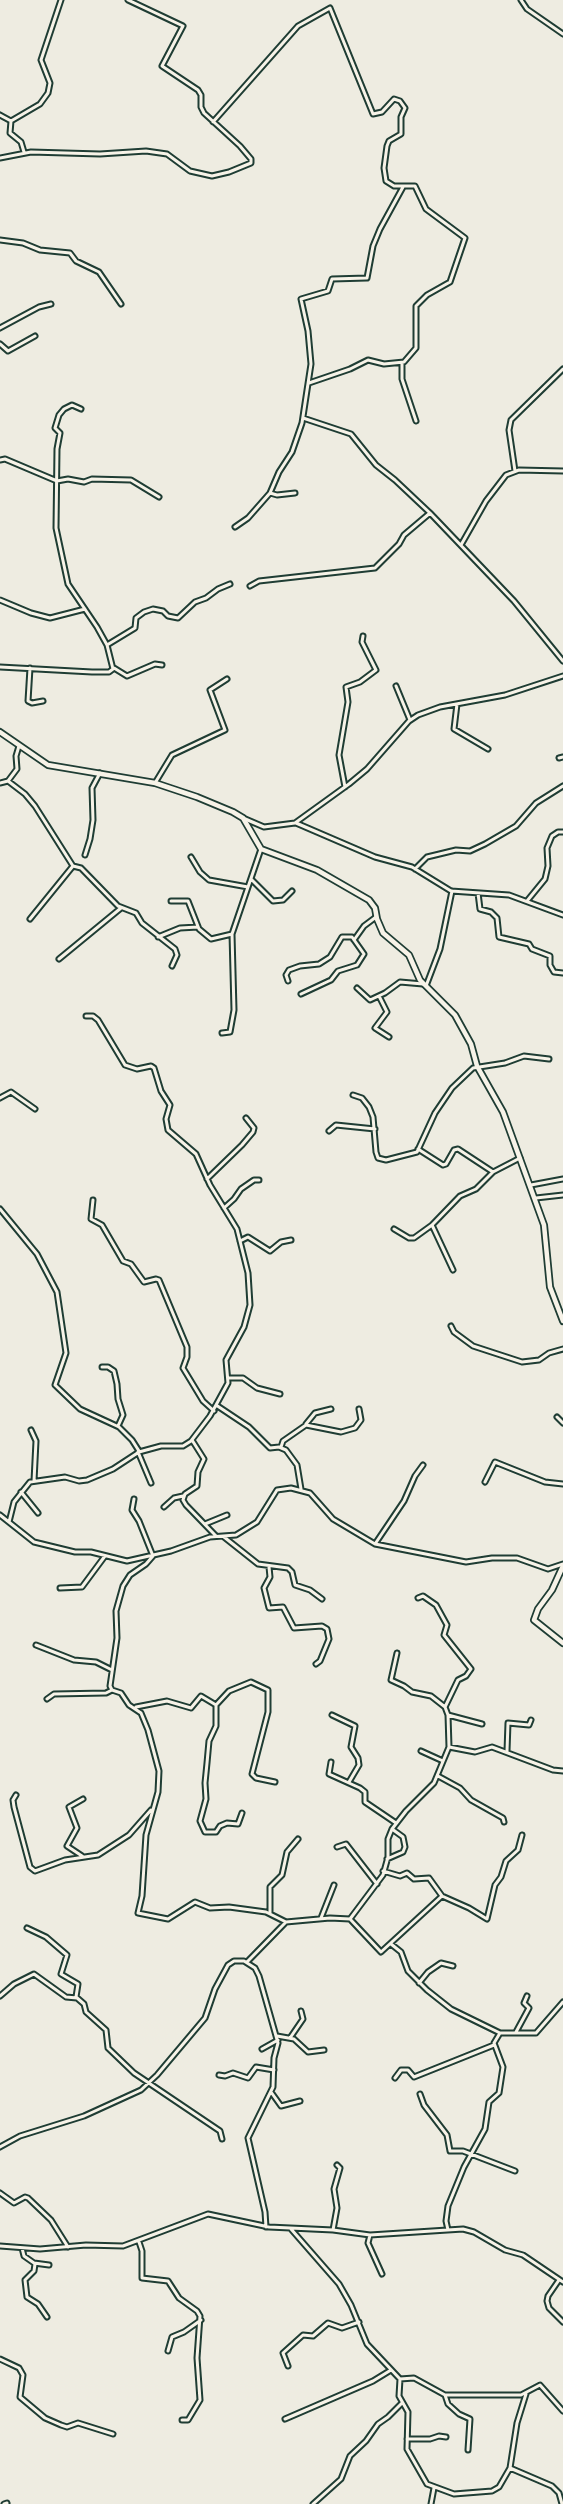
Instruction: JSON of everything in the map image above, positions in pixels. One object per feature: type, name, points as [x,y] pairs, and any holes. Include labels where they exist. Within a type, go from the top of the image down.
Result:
[{"type":"street","points":[[24,152],[21,142],[10,133],[12,121],[40,104],[48,93],[50,84],[41,60],[61,0]]},
{"type":"street","points":[[0,158],[24,152],[100,154],[137,151],[164,153],[175,158],[190,171],[210,176],[220,175],[250,164],[252,161],[250,157],[201,109],[201,95],[198,90],[162,66],[183,26],[128,0]]},
{"type":"street","points":[[521,0],[527,9],[563,34]]},
{"type":"street","points":[[213,122],[298,26],[330,8],[373,114],[382,112],[394,98],[405,108],[401,117],[401,134],[388,143],[384,168],[386,181],[403,187],[415,186],[426,209],[464,236],[465,241],[459,251],[450,282],[427,295],[416,306],[416,348],[402,363],[402,379],[416,421]]},
{"type":"street","points":[[0,115],[12,121]]},
{"type":"street","points":[[235,527],[248,518],[270,493],[279,472],[292,452],[303,418],[309,383],[309,339],[301,299],[328,291],[332,279],[367,278],[380,229],[403,187]]},
{"type":"street","points":[[0,240],[23,243],[40,250],[70,253],[76,261],[99,272],[121,304]]},
{"type":"street","points":[[0,328],[34,310],[51,304]]},
{"type":"street","points":[[0,344],[8,351],[35,336]]},
{"type":"street","points":[[309,383],[350,369],[368,360],[384,364],[402,363]]},
{"type":"street","points":[[514,471],[509,430],[511,420],[563,369]]},
{"type":"street","points":[[81,409],[70,406],[64,409],[59,416],[56,428],[60,433],[57,449],[56,528],[66,577],[71,591],[85,609],[106,646],[114,668],[127,676],[153,664],[162,665]]},
{"type":"street","points":[[303,418],[350,432],[376,465],[430,512],[514,601],[563,661]]},
{"type":"street","points":[[0,460],[5,459],[57,480],[68,478],[84,482],[92,478],[131,480],[159,497]]},
{"type":"street","points":[[461,545],[504,476],[514,471],[563,472]]},
{"type":"street","points":[[270,493],[277,495],[295,493]]},
{"type":"street","points":[[250,586],[259,581],[375,568],[399,544],[404,535],[430,512]]},
{"type":"street","points":[[106,646],[135,628],[136,618],[144,612],[153,609],[162,610],[168,616],[178,618],[195,602],[230,584]]},
{"type":"street","points":[[0,600],[46,617],[73,614],[85,609]]},
{"type":"street","points":[[345,787],[339,755],[348,702],[346,687],[360,682],[376,670],[362,642],[363,636]]},
{"type":"street","points":[[0,667],[92,672],[109,672],[114,668]]},
{"type":"street","points":[[30,668],[28,701],[32,703],[43,701]]},
{"type":"street","points":[[0,732],[48,764],[155,783],[197,797],[264,827],[295,823],[345,787],[373,763],[410,720],[426,711],[505,695],[563,676]]},
{"type":"street","points":[[155,783],[172,755],[225,730],[210,690],[227,679]]},
{"type":"street","points":[[396,686],[410,720]]},
{"type":"street","points":[[456,704],[454,729],[488,749]]},
{"type":"street","points":[[0,783],[8,781],[18,768],[16,756],[19,746]]},
{"type":"street","points":[[85,855],[89,846],[93,820],[92,788],[100,772]]},
{"type":"street","points":[[8,781],[25,794],[35,806],[73,866],[83,869],[121,908],[136,913],[142,923],[177,952],[172,966]]},
{"type":"street","points":[[415,869],[427,857],[456,850],[470,850],[485,844],[516,826],[536,803],[563,786]]},
{"type":"street","points":[[243,818],[261,849],[313,869],[337,884],[360,894],[372,904],[376,917],[386,936],[409,955],[425,985],[451,1010],[468,1038],[477,1066],[503,1112],[520,1158],[534,1184],[536,1198],[546,1230],[551,1292],[563,1321]]},
{"type":"street","points":[[295,823],[376,857],[415,869],[452,891],[508,895],[563,915]]},
{"type":"street","points":[[527,901],[544,879],[548,866],[546,848],[552,836],[558,832],[563,832]]},
{"type":"street","points":[[222,1033],[230,1032],[234,1010],[232,934],[261,849]]},
{"type":"street","points":[[190,857],[200,872],[209,880],[248,887]]},
{"type":"street","points":[[30,919],[73,866]]},
{"type":"street","points":[[251,879],[273,901],[283,900],[292,891]]},
{"type":"street","points":[[425,985],[440,949],[452,891]]},
{"type":"street","points":[[478,893],[480,909],[491,912],[497,918],[499,937],[529,944],[532,949],[549,956],[550,965],[554,972],[563,974]]},
{"type":"street","points":[[171,901],[188,901],[198,928],[210,939],[232,934]]},
{"type":"street","points":[[59,959],[121,908]]},
{"type":"street","points":[[354,940],[364,926],[376,917]]},
{"type":"street","points":[[158,937],[180,928],[198,928]]},
{"type":"street","points":[[288,981],[286,975],[289,970],[300,966],[319,964],[331,956],[342,937],[350,936],[364,954],[357,965],[338,971],[331,980],[301,994]]},
{"type":"street","points":[[357,988],[370,1000],[402,981],[425,985]]},
{"type":"street","points":[[379,996],[387,1012],[375,1028],[389,1037]]},
{"type":"street","points":[[9,1522],[13,1504],[21,1492],[34,1481],[65,1477],[79,1481],[87,1480],[113,1469],[138,1452],[161,1446],[183,1446],[192,1440],[214,1411],[229,1378],[226,1360],[244,1327],[250,1305],[250,1286],[236,1229],[207,1179],[196,1154],[168,1130],[166,1120],[170,1105],[161,1092],[154,1067],[137,1069],[125,1065],[98,1020],[93,1016],[86,1016]]},
{"type":"street","points":[[353,1095],[366,1102],[372,1113],[376,1152],[380,1159],[386,1160],[415,1152],[418,1149],[433,1117],[446,1098],[465,1075],[477,1066],[505,1063],[524,1056],[549,1059]]},
{"type":"street","points":[[0,1098],[12,1092],[35,1109]]},
{"type":"street","points":[[207,1179],[253,1132],[254,1128],[246,1118]]},
{"type":"street","points":[[329,1131],[336,1125],[375,1129]]},
{"type":"street","points":[[418,1149],[443,1165],[446,1164],[454,1150],[458,1149],[493,1172]]},
{"type":"street","points":[[394,1229],[411,1239],[432,1225],[460,1196],[476,1189],[493,1172],[520,1158]]},
{"type":"street","points":[[534,1184],[563,1179]]},
{"type":"street","points":[[224,1208],[241,1189],[259,1180]]},
{"type":"street","points":[[536,1198],[563,1195]]},
{"type":"street","points":[[92,1200],[91,1219],[102,1225],[123,1261],[131,1264],[144,1282],[157,1279],[165,1290],[187,1347],[187,1357],[183,1368],[204,1402],[214,1411]]},
{"type":"street","points":[[0,1209],[37,1254],[57,1292],[66,1353],[55,1385],[80,1409],[118,1426],[132,1440],[151,1483]]},
{"type":"street","points":[[432,1225],[452,1270]]},
{"type":"street","points":[[240,1241],[250,1238],[270,1251],[281,1242],[291,1240]]},
{"type":"street","points":[[451,1326],[454,1332],[473,1346],[523,1362],[539,1360],[549,1353],[563,1349]]},
{"type":"street","points":[[102,1367],[108,1367],[115,1373],[118,1399],[123,1412],[118,1426]]},
{"type":"street","points":[[229,1378],[246,1379],[257,1388],[280,1394]]},
{"type":"street","points":[[216,1406],[249,1426],[270,1448],[281,1447],[286,1450],[297,1465],[301,1489]]},
{"type":"street","points":[[281,1447],[283,1442],[306,1425],[315,1413],[331,1408]]},
{"type":"street","points":[[306,1425],[340,1432],[352,1430],[362,1420],[359,1409]]},
{"type":"street","points":[[557,1417],[563,1423]]},
{"type":"street","points":[[31,1430],[36,1441],[34,1481]]},
{"type":"street","points":[[164,1507],[174,1498],[183,1496],[197,1486],[198,1472],[204,1459],[192,1440]]},
{"type":"street","points":[[485,1482],[495,1462],[545,1482],[563,1484]]},
{"type":"street","points":[[375,1544],[404,1502],[412,1481],[424,1466]]},
{"type":"street","points":[[0,1515],[34,1542],[75,1552],[91,1552],[124,1561],[153,1556],[216,1536],[236,1535],[254,1525],[277,1490],[301,1489],[314,1496],[328,1515],[375,1544],[466,1562],[492,1558],[516,1558],[548,1569],[563,1565]]},
{"type":"street","points":[[21,1492],[38,1513]]},
{"type":"street","points":[[183,1496],[186,1505],[216,1536]]},
{"type":"street","points":[[134,1499],[132,1510],[139,1521],[153,1556]]},
{"type":"street","points":[[205,1524],[227,1514]]},
{"type":"street","points":[[223,1537],[258,1564],[269,1567],[288,1568],[292,1572],[295,1585],[307,1588],[322,1599]]},
{"type":"street","points":[[60,1588],[82,1587],[105,1556]]},
{"type":"street","points":[[112,1690],[110,1686],[117,1638],[116,1611],[123,1586],[130,1575],[146,1564],[153,1556]]},
{"type":"street","points":[[563,1565],[552,1590],[538,1609],[534,1618],[538,1624],[563,1643]]},
{"type":"street","points":[[269,1567],[270,1578],[264,1588],[269,1608],[283,1608],[294,1628],[322,1626],[328,1631],[329,1639],[320,1661],[316,1664]]},
{"type":"street","points":[[418,1598],[423,1596],[436,1605],[447,1624],[444,1635],[471,1669],[466,1676],[458,1680],[445,1707]]},
{"type":"street","points":[[36,1645],[74,1660],[96,1662],[112,1670]]},
{"type":"street","points":[[350,1919],[377,1884],[384,1871],[388,1859],[388,1841],[392,1829],[430,1788],[438,1776],[449,1747],[448,1715],[445,1707],[431,1696],[412,1692],[391,1680],[396,1653]]},
{"type":"street","points":[[242,1813],[238,1824],[227,1823],[220,1826],[216,1832],[205,1832],[200,1821],[206,1798],[204,1783],[209,1740],[216,1726],[216,1705],[229,1691],[251,1682],[268,1690],[268,1712],[252,1774],[253,1777],[275,1782]]},
{"type":"street","points":[[47,1699],[54,1694],[106,1693],[112,1690],[121,1693],[128,1703],[140,1713],[148,1730],[159,1771],[158,1792],[146,1835],[138,1914],[168,1919],[195,1902],[210,1908],[235,1907],[270,1913],[286,1922],[321,1918],[350,1919],[379,1952],[385,1951],[403,1930],[442,1896]]},
{"type":"street","points":[[135,1708],[167,1701],[190,1708],[201,1696],[216,1705]]},
{"type":"street","points":[[332,1715],[355,1726],[351,1747],[358,1758],[359,1765],[349,1782]]},
{"type":"street","points":[[448,1715],[482,1724]]},
{"type":"street","points":[[507,1751],[508,1723],[528,1725],[531,1720]]},
{"type":"street","points":[[449,1747],[476,1752],[492,1746],[553,1770],[563,1771]]},
{"type":"street","points":[[420,1751],[443,1761]]},
{"type":"street","points":[[331,1762],[329,1774],[349,1782],[364,1791],[364,1799],[367,1804],[396,1823]]},
{"type":"street","points":[[438,1776],[460,1788],[471,1800],[502,1818],[504,1822]]},
{"type":"street","points":[[16,1795],[13,1798],[14,1808],[31,1870],[36,1871],[65,1860],[98,1855],[111,1845],[121,1841],[153,1808]]},
{"type":"street","points":[[83,1799],[69,1807],[77,1828],[67,1847],[85,1857]]},
{"type":"street","points":[[388,1859],[403,1852],[406,1847],[403,1837],[392,1829]]},
{"type":"street","points":[[384,1871],[400,1876],[407,1873],[414,1879],[429,1878],[442,1896],[488,1919],[495,1885],[501,1877],[506,1861],[518,1850],[522,1835]]},
{"type":"street","points":[[270,1913],[270,1887],[282,1875],[287,1852],[298,1839]]},
{"type":"street","points":[[337,1847],[346,1844],[377,1884]]},
{"type":"street","points":[[321,1918],[334,1885]]},
{"type":"street","points":[[246,1962],[286,1922]]},
{"type":"street","points":[[26,1928],[46,1937],[67,1955],[61,1974],[78,1984],[77,1998]]},
{"type":"street","points":[[391,1944],[401,1952],[408,1971],[442,2003],[500,2033],[536,2033],[563,2002]]},
{"type":"street","points":[[0,2147],[20,2136],[84,2116],[130,2096],[149,2083],[207,2015],[215,1989],[228,1965],[234,1961],[246,1962],[255,1968],[259,1976],[277,2038],[270,2092],[248,2138],[265,2212],[266,2227]]},
{"type":"street","points":[[419,1983],[428,1972],[441,1963],[453,1966]]},
{"type":"street","points":[[0,1996],[14,1984],[34,1974],[66,1997],[77,1998],[84,2004],[86,2012],[106,2030],[108,2048],[149,2083],[220,2131],[222,2139]]},
{"type":"street","points":[[516,2032],[529,2008],[524,2003],[527,1996]]},
{"type":"street","points":[[290,2038],[303,2018],[301,2011]]},
{"type":"street","points":[[395,2078],[401,2070],[408,2070],[414,2077],[494,2045],[500,2033]]},
{"type":"street","points":[[262,2048],[277,2038],[290,2038],[298,2042],[307,2051],[324,2050]]},
{"type":"street","points":[[448,2230],[447,2210],[461,2173],[488,2122],[489,2102],[499,2093],[503,2066],[494,2045]]},
{"type":"street","points":[[219,2075],[225,2076],[233,2072],[248,2078],[256,2067],[274,2070]]},
{"type":"street","points":[[270,2092],[280,2106],[300,2101]]},
{"type":"street","points":[[420,2094],[424,2105],[447,2135],[448,2150],[471,2154],[515,2171]]},
{"type":"street","points":[[333,2230],[337,2208],[335,2186],[340,2167],[337,2165]]},
{"type":"street","points":[[0,2193],[14,2203],[25,2197],[28,2198],[51,2220],[68,2246]]},
{"type":"street","points":[[0,2246],[22,2248],[123,2246],[138,2242],[208,2214],[266,2227],[333,2230],[370,2235],[463,2229],[474,2232],[500,2248],[526,2256],[561,2281],[548,2296],[547,2302],[549,2308],[563,2322]]},
{"type":"street","points":[[290,2228],[339,2284],[359,2322],[367,2344],[400,2379],[399,2396],[408,2412],[408,2452],[427,2484],[454,2494],[492,2491],[499,2487],[510,2468],[517,2423],[526,2393]]},
{"type":"street","points":[[370,2235],[368,2245],[382,2274]]},
{"type":"street","points":[[138,2242],[142,2251],[142,2278],[168,2281],[177,2297],[199,2312],[201,2320],[197,2358],[200,2400],[188,2420],[182,2420]]},
{"type":"street","points":[[22,2248],[24,2256],[35,2264],[49,2265]]},
{"type":"street","points":[[35,2264],[34,2271],[25,2280],[27,2297],[38,2304],[48,2317]]},
{"type":"street","points":[[168,2351],[172,2337],[184,2332],[201,2320]]},
{"type":"street","points":[[288,2366],[283,2353],[303,2335],[315,2336],[328,2323],[342,2328],[359,2322]]},
{"type":"street","points":[[0,2359],[19,2368],[23,2375],[20,2397],[45,2418],[61,2426],[68,2427],[78,2423],[113,2434]]},
{"type":"street","points":[[285,2419],[373,2381],[391,2370]]},
{"type":"street","points":[[400,2379],[414,2378],[445,2395],[513,2396],[526,2393],[534,2386],[540,2385],[563,2411]]},
{"type":"street","points":[[445,2395],[448,2404],[459,2414],[470,2419],[468,2450]]},
{"type":"street","points":[[313,2504],[341,2479],[350,2456],[366,2441],[378,2424],[388,2418],[402,2403]]},
{"type":"street","points":[[407,2439],[446,2437]]},
{"type":"street","points":[[510,2468],[552,2486],[560,2493],[562,2504]]},
{"type":"street","points":[[431,2504],[434,2488]]}]
